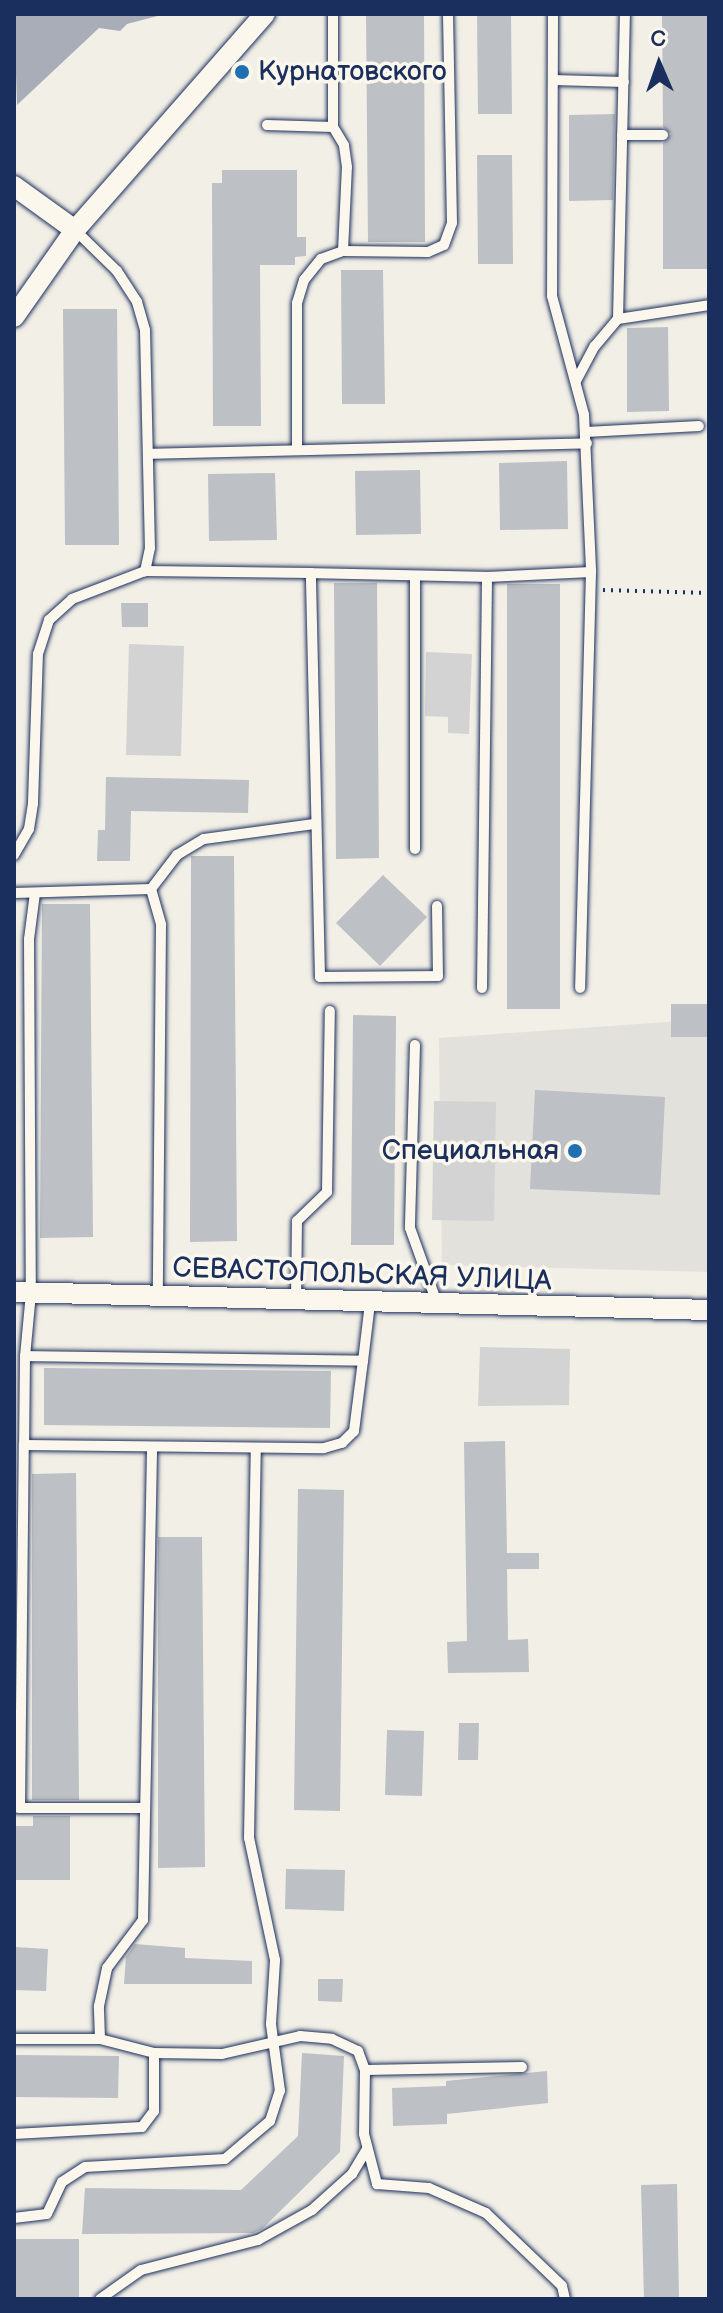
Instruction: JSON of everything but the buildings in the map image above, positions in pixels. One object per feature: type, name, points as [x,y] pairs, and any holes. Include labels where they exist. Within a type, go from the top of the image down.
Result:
[{"type":"street","points":[[14,317],[75,230],[265,14]]},
{"type":"street","points":[[14,186],[75,230]]},
{"type":"street","name":"СЕВАСТОПОЛЬСКАЯ УЛИЦА","points":[[23,1292],[709,1310]]},
{"type":"lane","points":[[333,14],[333,127],[347,167],[343,251]]},
{"type":"lane","points":[[297,449],[297,303],[304,280],[321,259],[343,251],[428,252],[444,245],[452,223],[448,14]]},
{"type":"lane","points":[[553,14],[552,296],[576,381],[586,438],[591,572],[580,988]]},
{"type":"lane","points":[[576,381],[595,346],[618,319],[625,14]]},
{"type":"lane","points":[[553,80],[624,82]]},
{"type":"lane","points":[[267,125],[333,127]]},
{"type":"lane","points":[[622,135],[663,135]]},
{"type":"lane","points":[[75,230],[117,271],[137,302],[149,372],[150,548],[145,571]]},
{"type":"lane","points":[[618,319],[709,305]]},
{"type":"lane","points":[[148,454],[586,438],[699,426]]},
{"type":"lane","points":[[14,855],[29,829],[33,803],[38,654],[49,620],[72,599],[145,571],[487,577],[591,572]]},
{"type":"lane","points":[[311,573],[314,824],[320,977],[438,976],[437,906]]},
{"type":"lane","points":[[415,576],[415,849]]},
{"type":"lane","points":[[482,988],[487,577]]},
{"type":"lane","points":[[151,889],[177,855],[204,839],[314,824]]},
{"type":"lane","points":[[14,893],[151,889]]},
{"type":"lane","points":[[151,889],[161,925],[158,1297]]},
{"type":"lane","points":[[35,893],[29,939],[17,1808],[144,1808]]},
{"type":"lane","points":[[296,1301],[297,1221],[327,1192],[330,1011]]},
{"type":"lane","points":[[415,1045],[410,1228],[438,1305]]},
{"type":"lane","points":[[24,1445],[324,1448],[342,1443],[354,1431],[370,1303]]},
{"type":"lane","points":[[25,1356],[363,1361]]},
{"type":"lane","points":[[100,2039],[99,2006],[107,1968],[143,1920],[152,1447]]},
{"type":"lane","points":[[14,2218],[47,2214],[62,2182],[85,2167],[205,2162],[241,2150],[270,2121],[280,2091],[274,2039],[275,1960],[249,1838],[256,1448]]},
{"type":"lane","points":[[14,2039],[100,2039],[154,2053],[222,2054],[274,2039],[332,2039],[358,2051],[365,2070],[366,2151],[377,2184],[429,2188],[486,2213],[562,2286],[565,2299]]},
{"type":"lane","points":[[14,2134],[142,2127],[154,2111],[154,2053]]},
{"type":"lane","points":[[365,2070],[522,2067]]},
{"type":"lane","points":[[100,2299],[141,2270],[258,2240],[312,2210],[352,2174],[366,2151]]},
{"type":"path","points":[[590,590],[709,593]]},
{"type":"shaded area","points":[[14,14],[165,14],[127,24],[120,31],[99,28],[17,105]]},
{"type":"shaded area","points":[[129,644],[184,646],[181,756],[126,755]]},
{"type":"shaded area","points":[[426,652],[472,654],[469,734],[448,733],[448,717],[425,716]]},
{"type":"shaded area","name":"Специальная","points":[[709,1019],[709,1272],[442,1265],[439,1038]]},
{"type":"shaded area","points":[[434,1101],[496,1102],[494,1221],[432,1220]]},
{"type":"shaded area","points":[[480,1347],[570,1349],[569,1405],[478,1406]]},
{"type":"place","name":"Курнатовского","points":[[242,72]]},
{"type":"place","name":"Специальная","points":[[575,1151]]}]
